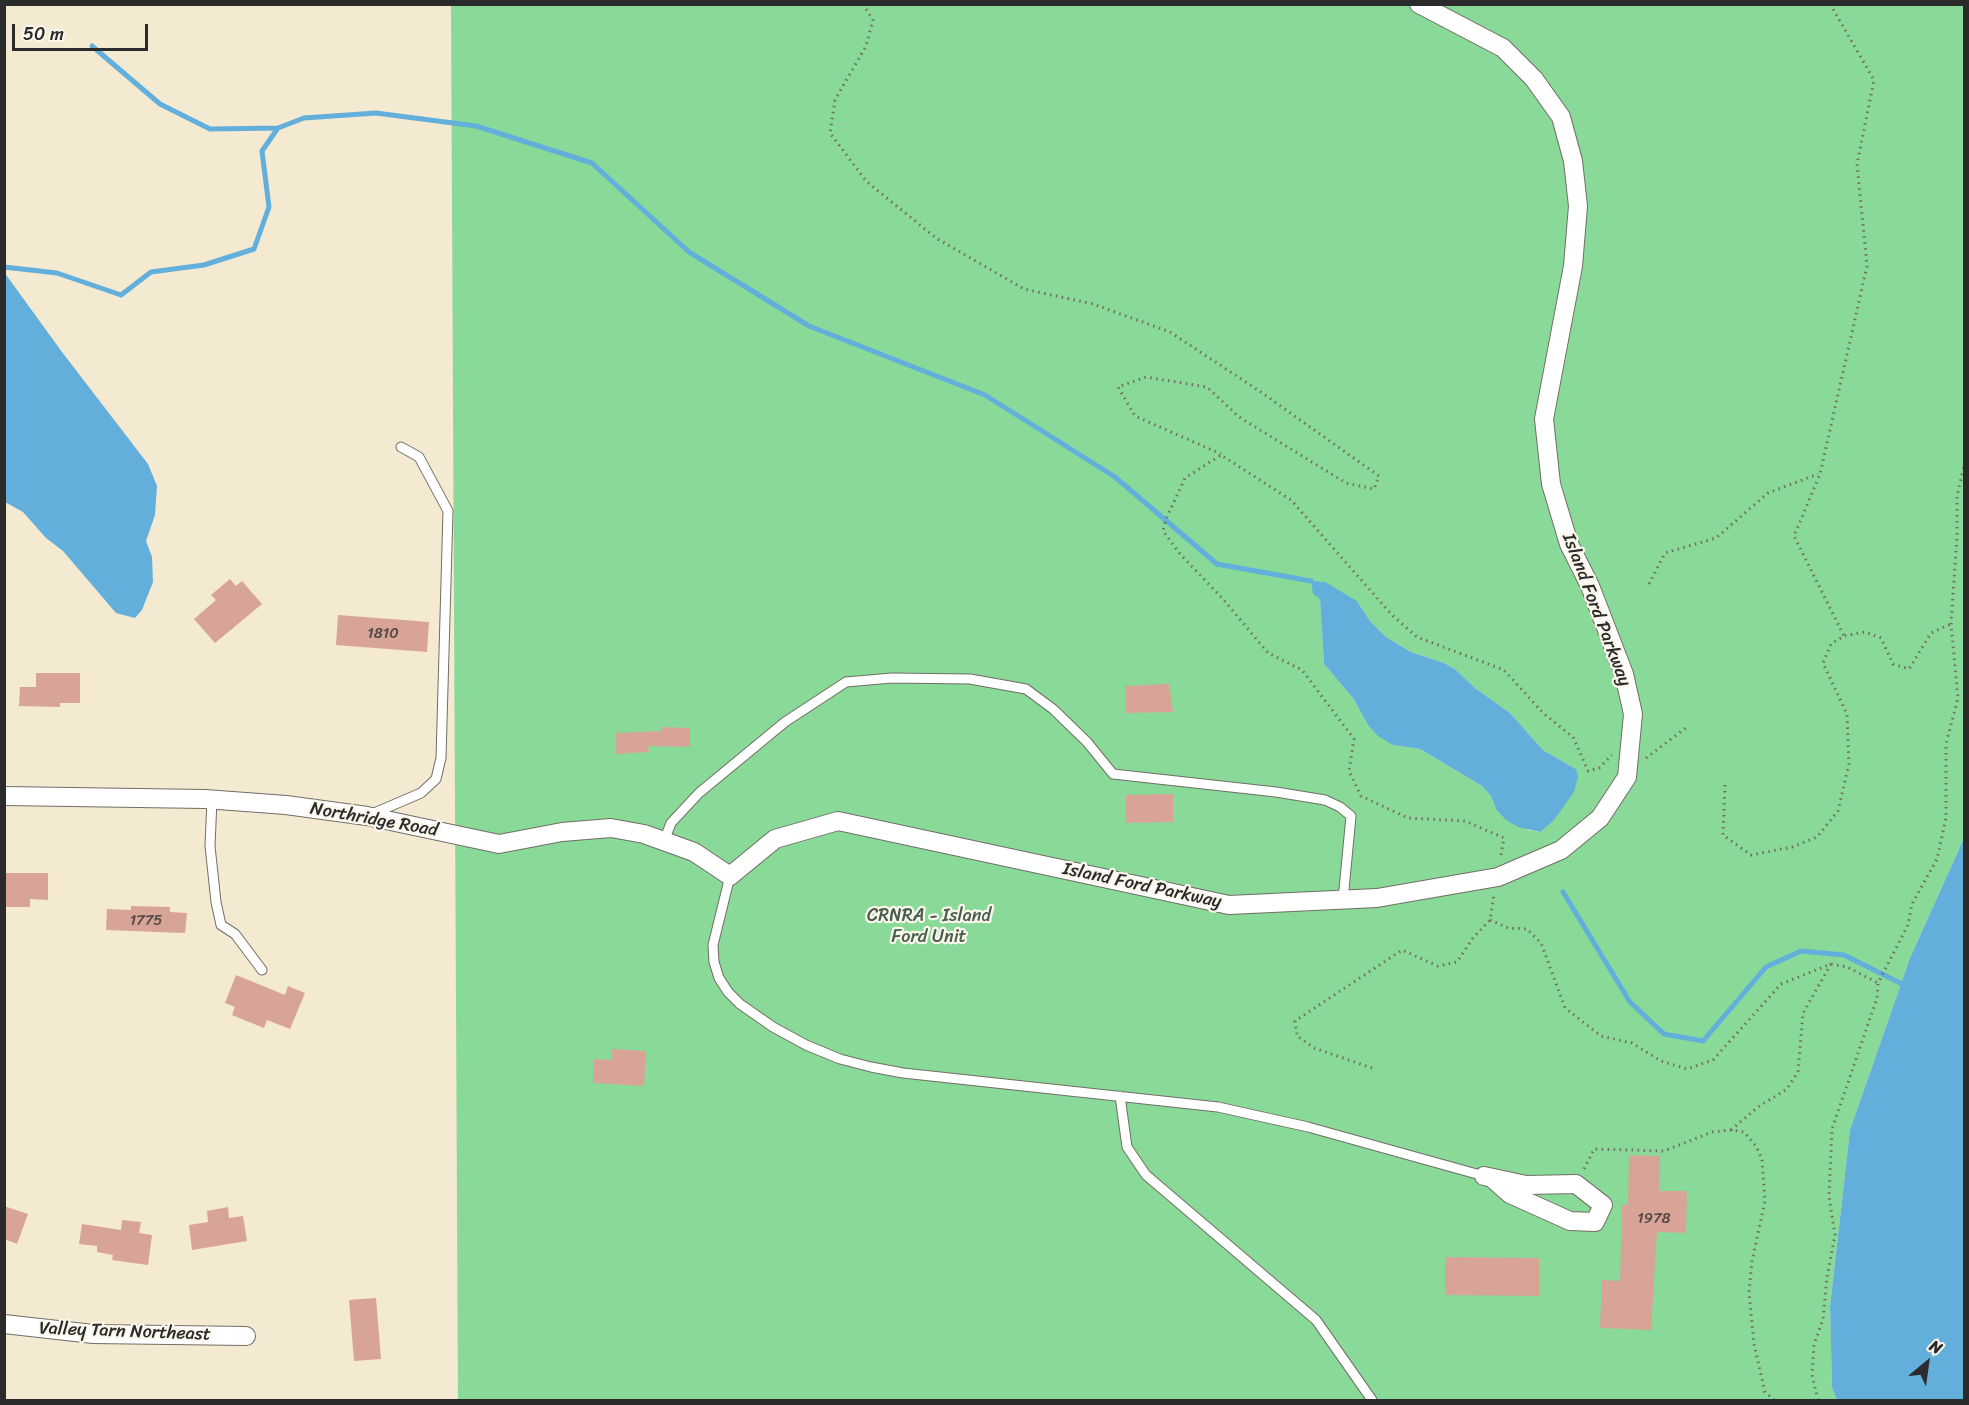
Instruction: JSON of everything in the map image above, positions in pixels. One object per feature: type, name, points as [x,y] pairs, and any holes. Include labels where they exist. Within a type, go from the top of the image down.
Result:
[{"type":"street","name":"Island Ford Parkway","points":[[730,876],[776,839],[838,821],[1229,905],[1377,898],[1498,877],[1561,850],[1600,819],[1627,777],[1633,714],[1624,674],[1590,586],[1569,544],[1551,484],[1544,419],[1573,266],[1578,206],[1570,150],[1561,117],[1534,79],[1503,48],[1419,4]]},
{"type":"street","name":"Northridge Road","points":[[4,796],[212,800],[286,805],[367,816],[499,844],[562,832],[610,828],[644,834],[694,852],[730,876]]},
{"type":"street","points":[[1488,1177],[1526,1185],[1576,1184],[1603,1205],[1595,1222],[1570,1221],[1510,1194],[1488,1177]]},
{"type":"street","name":"Valley Tarn Northeast","points":[[4,1324],[93,1334],[246,1336]]},
{"type":"lane","points":[[367,816],[421,793],[436,779],[441,758],[447,511],[419,457],[401,447]]},
{"type":"lane","points":[[664,841],[671,823],[699,792],[785,722],[846,682],[892,678],[970,679],[1026,689],[1053,709],[1087,742],[1113,774],[1276,792],[1325,800],[1340,807],[1351,816],[1343,900]]},
{"type":"lane","points":[[212,800],[210,846],[216,902],[221,924],[235,934],[262,970]]},
{"type":"lane","points":[[730,876],[713,945],[714,962],[719,978],[740,1004],[773,1028],[840,1059],[903,1073],[1218,1107],[1308,1127],[1488,1177]]},
{"type":"lane","points":[[1120,1096],[1127,1147],[1146,1175],[1316,1320],[1372,1401]]},
{"type":"path","points":[[863,4],[873,20],[866,46],[835,100],[831,133],[866,181],[936,238],[1024,289],[1093,304],[1170,332],[1258,390],[1379,476],[1374,489],[1346,483],[1239,417],[1207,387],[1146,377],[1118,387],[1135,416],[1221,455],[1290,500],[1392,615],[1417,638],[1504,670],[1543,713],[1573,737],[1588,771],[1599,768],[1611,755],[1647,758],[1688,727]]},
{"type":"path","points":[[1830,4],[1874,80],[1857,164],[1867,266],[1820,474],[1794,536],[1844,636]]},
{"type":"path","points":[[1221,455],[1185,477],[1163,531],[1180,554],[1223,598],[1268,653],[1302,670],[1354,739],[1349,771],[1361,796],[1408,818],[1465,821],[1504,838],[1490,920],[1473,938],[1457,962],[1438,966],[1402,950],[1294,1021],[1297,1036],[1314,1048],[1372,1068]]},
{"type":"path","points":[[1818,1401],[1812,1375],[1814,1345],[1823,1319],[1827,1277],[1835,1235],[1829,1196],[1832,1129],[1877,998],[1878,983],[1908,925],[1912,904],[1937,859],[1946,818],[1946,744],[1958,698],[1951,624],[1957,496],[1965,466]]},
{"type":"path","points":[[1649,584],[1665,553],[1716,538],[1768,493],[1820,474]]},
{"type":"path","points":[[1725,785],[1723,835],[1752,855],[1792,847],[1817,837],[1838,811],[1850,764],[1847,714],[1823,663],[1831,644],[1844,636],[1865,632],[1881,638],[1893,664],[1909,669],[1931,633],[1951,624]]},
{"type":"path","points":[[1490,920],[1508,928],[1527,929],[1541,943],[1565,1008],[1600,1036],[1632,1043],[1661,1061],[1687,1069],[1713,1060],[1781,984],[1831,964],[1848,967],[1878,983]]},
{"type":"path","points":[[1731,1130],[1758,1107],[1787,1089],[1798,1072],[1803,1013],[1831,964]]},
{"type":"path","points":[[1576,1184],[1594,1149],[1664,1151],[1712,1132],[1731,1130],[1744,1132],[1756,1146],[1762,1159],[1765,1201],[1752,1261],[1749,1292],[1754,1344],[1765,1392],[1774,1401]]},
{"type":"green space","name":"CRNRA - Island Ford Unit","points":[[451,5],[1964,5],[1964,838],[1910,958],[1850,1130],[1830,1306],[1832,1386],[1837,1400],[458,1400]],"holes":[[[1320,598],[1357,601],[1370,621],[1386,637],[1411,652],[1455,669],[1475,688],[1510,713],[1543,750],[1576,769],[1540,832],[1528,830],[1496,809],[1491,796],[1482,786],[1420,749],[1393,745],[1368,725],[1353,698],[1324,664]]]},
{"type":"water","points":[[4,272],[148,464],[157,486],[155,515],[146,541],[152,557],[153,582],[142,610],[135,618],[116,613],[63,551],[46,538],[23,512],[5,502]]},
{"type":"water","points":[[1311,581],[1325,582],[1357,601],[1370,621],[1386,637],[1411,652],[1455,669],[1475,688],[1510,713],[1543,750],[1576,769],[1578,777],[1574,792],[1554,820],[1540,832],[1518,827],[1506,820],[1496,809],[1491,796],[1482,786],[1420,749],[1393,745],[1378,736],[1368,725],[1353,698],[1324,664],[1320,599],[1313,594]]},
{"type":"water","points":[[1964,838],[1964,1400],[1837,1400],[1832,1387],[1830,1306],[1850,1130],[1910,958]]},
{"type":"building","points":[[230,579],[236,586],[242,581],[262,604],[215,643],[194,619],[216,600],[211,595]]},
{"type":"building","points":[[338,615],[429,622],[427,652],[336,645]]},
{"type":"building","points":[[36,673],[80,673],[80,703],[60,703],[60,707],[19,706],[20,687],[36,687]]},
{"type":"building","points":[[1169,684],[1173,712],[1126,713],[1125,686]]},
{"type":"building","points":[[662,727],[690,728],[690,747],[648,746],[649,752],[616,754],[616,733],[662,731]]},
{"type":"building","points":[[1173,794],[1173,822],[1126,823],[1126,795]]},
{"type":"building","points":[[4,873],[48,873],[48,900],[30,899],[30,907],[4,907]]},
{"type":"building","points":[[131,906],[170,907],[170,912],[187,913],[185,933],[106,930],[107,909],[131,910]]},
{"type":"building","points":[[236,975],[285,995],[288,986],[305,993],[290,1029],[267,1020],[264,1028],[232,1015],[235,1007],[225,1003]]},
{"type":"building","points":[[612,1049],[646,1051],[644,1086],[593,1083],[594,1059],[611,1060]]},
{"type":"building","points":[[1629,1155],[1660,1156],[1659,1191],[1687,1191],[1686,1233],[1657,1232],[1651,1330],[1600,1328],[1602,1280],[1620,1281],[1622,1205],[1628,1205]]},
{"type":"building","points":[[4,1206],[28,1214],[17,1244],[4,1239]]},
{"type":"building","points":[[228,1207],[229,1218],[243,1216],[247,1241],[192,1250],[189,1225],[208,1222],[207,1211]]},
{"type":"building","points":[[122,1220],[141,1222],[139,1233],[152,1235],[148,1265],[112,1260],[113,1255],[97,1252],[97,1246],[79,1244],[82,1224],[121,1230]]},
{"type":"building","points":[[1445,1257],[1539,1258],[1539,1296],[1445,1295]]},
{"type":"building","points":[[376,1298],[381,1359],[354,1361],[349,1300]]},
{"type":"waterway","points":[[92,46],[160,104],[210,129],[278,128]]},
{"type":"waterway","points":[[4,267],[57,273],[121,295],[151,272],[204,265],[254,249],[269,207],[262,151],[278,128],[304,118],[376,113],[476,126],[592,163],[689,252],[809,326],[985,395],[1115,477],[1217,564],[1311,581]]},
{"type":"waterway","points":[[1563,892],[1630,1002],[1664,1034],[1703,1041],[1766,967],[1801,951],[1844,955],[1908,987]]}]
